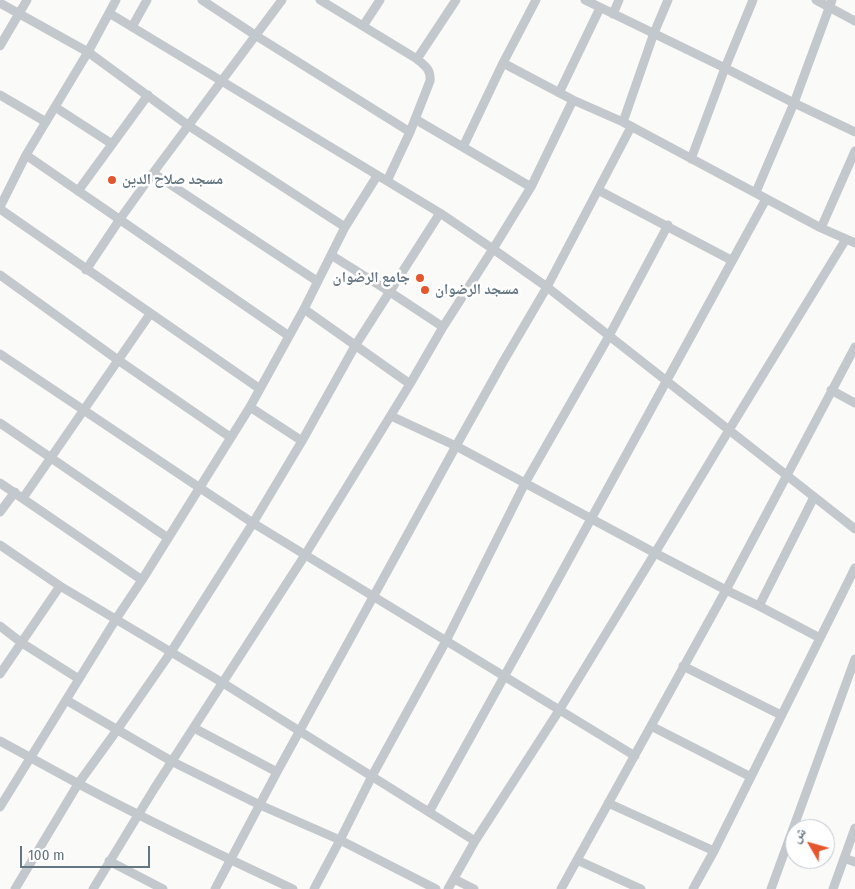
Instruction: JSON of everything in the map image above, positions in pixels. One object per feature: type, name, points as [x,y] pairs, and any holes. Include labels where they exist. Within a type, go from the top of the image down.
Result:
[{"type":"street","points":[[0,46],[26,0]]},
{"type":"street","points":[[116,0],[88,52],[26,155],[0,208],[260,390]]},
{"type":"street","points":[[132,27],[147,0]]},
{"type":"street","points":[[202,0],[410,132]]},
{"type":"street","points":[[86,270],[120,219],[282,0]]},
{"type":"street","points":[[320,0],[417,59],[427,67],[430,74],[430,81],[410,132],[387,181]]},
{"type":"street","points":[[363,26],[380,0]]},
{"type":"street","points":[[417,59],[456,0]]},
{"type":"street","points":[[463,147],[503,63],[536,0]]},
{"type":"street","points":[[585,0],[855,132]]},
{"type":"street","points":[[613,14],[619,0]]},
{"type":"street","points":[[215,889],[456,446],[547,287],[598,190],[627,124],[654,33],[668,0]]},
{"type":"street","points":[[692,159],[725,68],[753,0]]},
{"type":"street","points":[[816,0],[831,3],[855,21]]},
{"type":"street","points":[[0,3],[88,52],[189,126],[345,227]]},
{"type":"street","points":[[756,192],[794,103],[831,3]]},
{"type":"street","points":[[560,93],[600,8]]},
{"type":"street","points":[[109,14],[440,213],[493,249],[547,287],[855,530]]},
{"type":"street","points":[[448,889],[475,841],[560,709],[729,430],[851,241],[821,228],[627,124],[573,100],[503,63]]},
{"type":"street","points":[[0,94],[46,122]]},
{"type":"street","points":[[78,191],[148,95]]},
{"type":"street","points":[[92,889],[305,555],[391,416],[443,327],[531,187],[573,100]]},
{"type":"street","points":[[55,107],[112,144]]},
{"type":"street","points":[[414,119],[531,187]]},
{"type":"street","points":[[821,228],[855,151]]},
{"type":"street","points":[[26,155],[290,336]]},
{"type":"street","points":[[153,174],[317,281]]},
{"type":"street","points":[[0,807],[250,407],[290,336],[345,227],[377,176]]},
{"type":"street","points":[[598,190],[731,260]]},
{"type":"street","points":[[429,812],[766,199]]},
{"type":"street","points":[[15,889],[78,784],[171,652],[253,523],[302,441],[355,346],[440,213]]},
{"type":"street","points":[[314,889],[372,776],[446,640],[525,482],[609,336],[668,226]]},
{"type":"street","points":[[331,255],[443,327]]},
{"type":"street","points":[[0,275],[118,360],[230,437]]},
{"type":"street","points":[[304,309],[410,384]]},
{"type":"street","points":[[23,498],[150,314]]},
{"type":"street","points":[[561,889],[726,590],[855,346]]},
{"type":"street","points":[[0,354],[253,523],[635,756]]},
{"type":"street","points":[[831,390],[855,403]]},
{"type":"street","points":[[250,407],[302,441]]},
{"type":"street","points":[[391,416],[456,446],[655,553],[820,638]]},
{"type":"street","points":[[0,423],[168,538]]},
{"type":"street","points":[[0,483],[142,580]]},
{"type":"street","points":[[0,512],[15,492]]},
{"type":"street","points":[[759,606],[814,498]]},
{"type":"street","points":[[0,545],[60,586],[171,652],[475,841]]},
{"type":"street","points":[[693,889],[714,851],[855,568]]},
{"type":"street","points":[[0,674],[60,586]]},
{"type":"street","points":[[0,626],[22,643],[79,679]]},
{"type":"street","points":[[772,889],[855,659]]},
{"type":"street","points":[[683,666],[782,715]]},
{"type":"street","points":[[66,700],[173,762],[260,805],[340,840],[436,889]]},
{"type":"street","points":[[651,726],[751,777]]},
{"type":"street","points":[[194,728],[277,772]]},
{"type":"street","points":[[0,741],[78,784],[293,889]]},
{"type":"street","points":[[608,803],[714,851]]},
{"type":"street","points":[[833,889],[855,828]]},
{"type":"street","points":[[844,858],[855,862]]},
{"type":"street","points":[[577,860],[641,889]]},
{"type":"street","points":[[109,861],[164,889]]},
{"type":"street","points":[[454,879],[474,889]]},
{"type":"place","name":"مسجد صلاح الدين","points":[[112,180]]},
{"type":"place","name":"جامع الرضوان","points":[[420,278]]},
{"type":"place","name":"مسجد الرضوان","points":[[425,290]]}]
